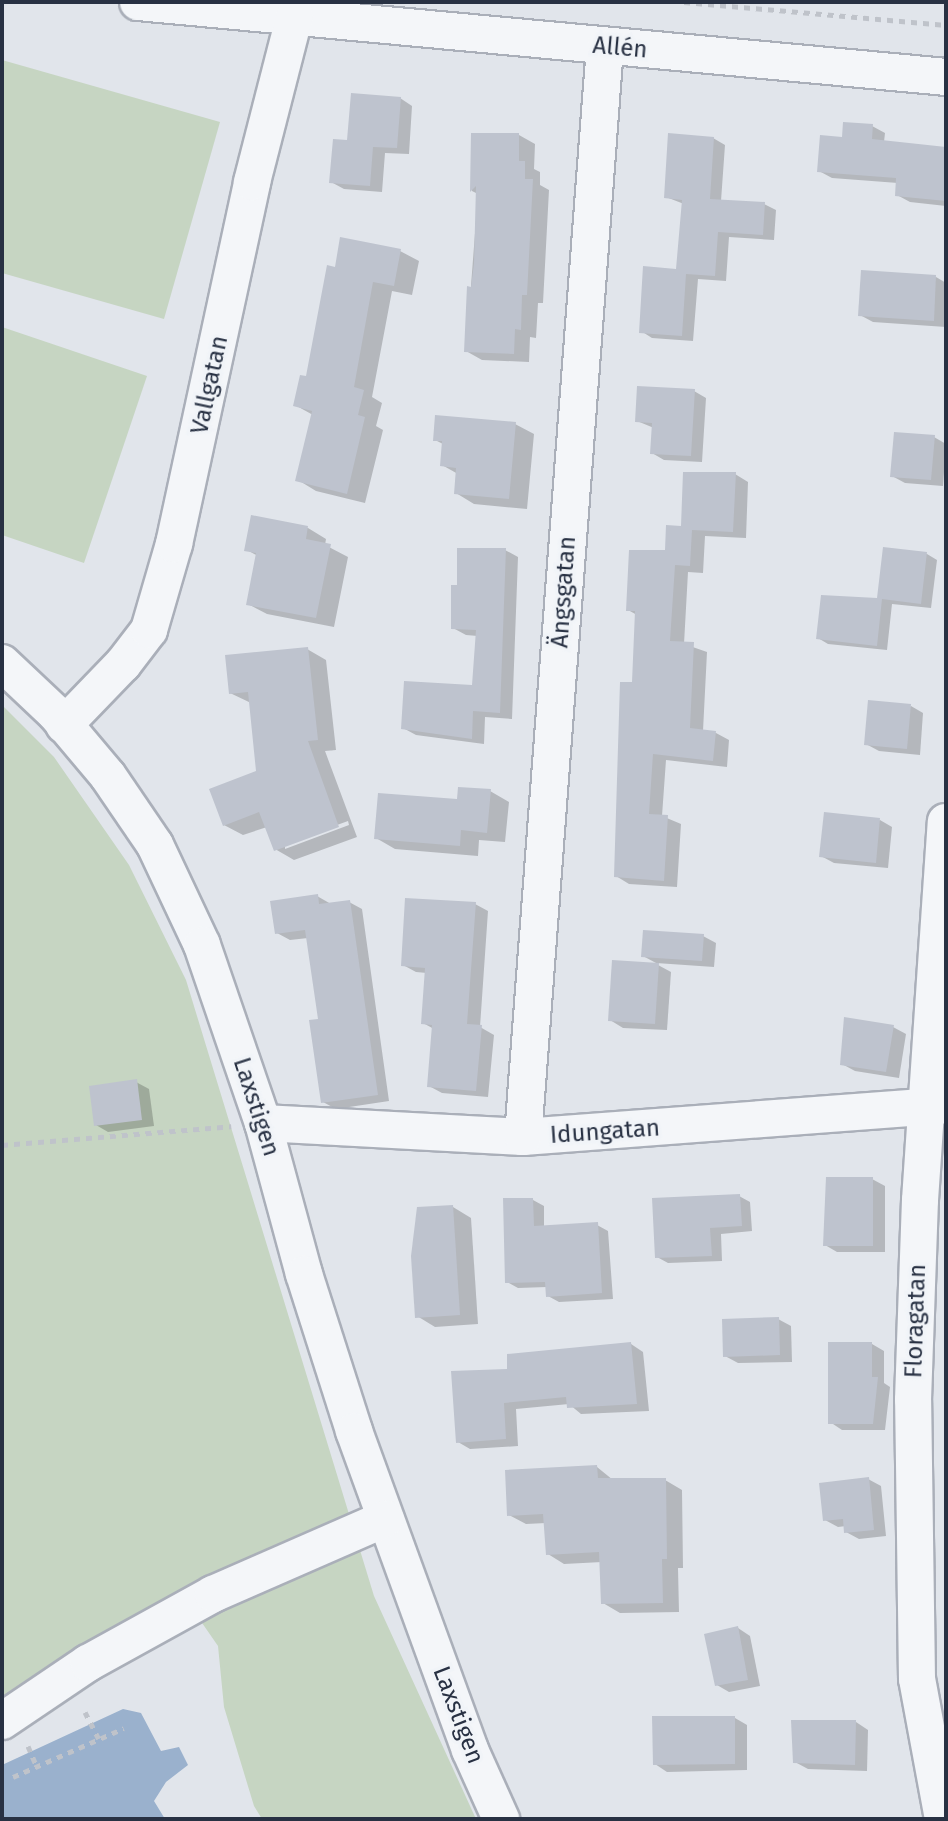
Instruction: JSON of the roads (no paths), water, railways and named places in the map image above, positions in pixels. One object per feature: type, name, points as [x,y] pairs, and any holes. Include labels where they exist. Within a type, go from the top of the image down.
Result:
[{"type":"street","name":"Allén","points":[[138,2],[946,77]]},
{"type":"street","name":"Vallgatan","points":[[64,725],[123,664],[149,630],[181,514],[252,182],[295,15]]},
{"type":"street","name":"Ängsgatan","points":[[523,1137],[605,47]]},
{"type":"street","name":"Laxstigen","points":[[2,663],[64,725],[108,776],[155,845],[202,945],[263,1123],[304,1274],[385,1519],[470,1750],[501,1819]]},
{"type":"street","name":"Floragatan","points":[[943,1819],[917,1679],[913,1400],[920,1200],[937,1105],[946,822]]},
{"type":"street","name":"Idungatan","points":[[263,1123],[523,1137],[937,1105]]},
{"type":"street","points":[[14,1731],[88,1663],[213,1594],[385,1519]]},
{"type":"water","points":[[123,1709],[141,1713],[161,1751],[179,1747],[188,1765],[166,1782],[154,1801],[165,1819],[2,1819],[2,1765]]}]
